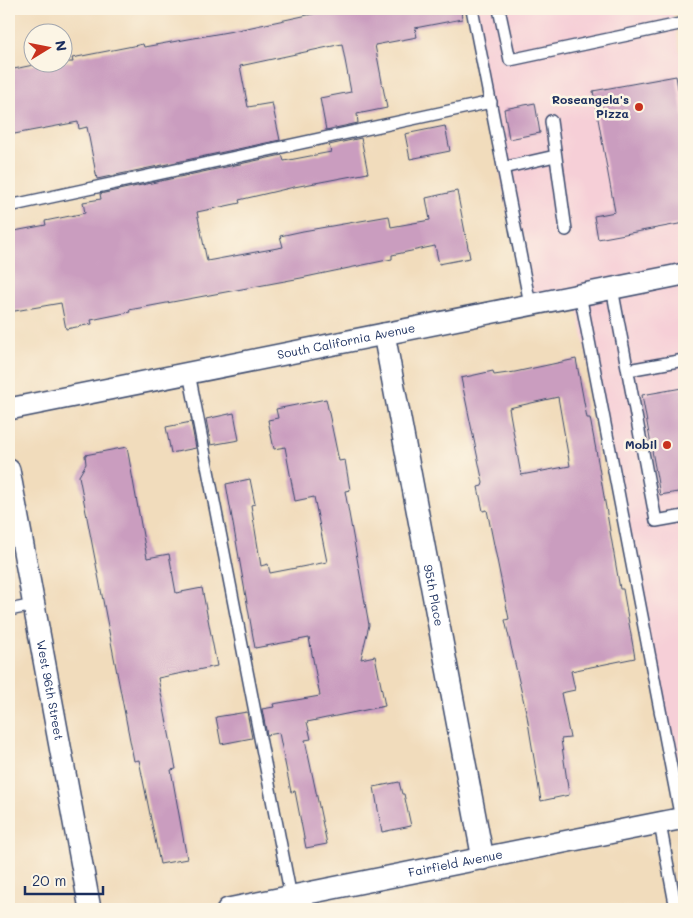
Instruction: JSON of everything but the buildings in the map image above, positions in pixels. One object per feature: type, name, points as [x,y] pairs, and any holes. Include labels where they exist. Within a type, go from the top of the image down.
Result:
[{"type":"street","name":"South California Avenue","points":[[9,409],[684,274]]},
{"type":"street","name":"95th Place","points":[[384,334],[484,859]]},
{"type":"street","name":"West 96th Street","points":[[9,470],[90,909]]},
{"type":"street","name":"Fairfield Avenue","points":[[228,909],[682,819]]},
{"type":"lane","points":[[472,9],[530,304]]},
{"type":"lane","points":[[499,9],[510,60],[684,22]]},
{"type":"lane","points":[[9,206],[490,102]]},
{"type":"lane","points":[[550,120],[566,230]]},
{"type":"lane","points":[[504,168],[555,156]]},
{"type":"lane","points":[[612,288],[628,370],[644,424],[651,465],[656,521],[684,516]]},
{"type":"lane","points":[[580,294],[682,819]]},
{"type":"lane","points":[[628,370],[684,360]]},
{"type":"lane","points":[[189,373],[291,897]]},
{"type":"lane","points":[[9,610],[34,605]]},
{"type":"lane","points":[[660,824],[676,909]]},
{"type":"shaded area","points":[[468,9],[672,9],[684,74],[684,824],[576,303],[527,311]]},
{"type":"place","name":"Roseangela's Pizza","points":[[639,107]]},
{"type":"place","name":"Mobil","points":[[667,445]]}]
